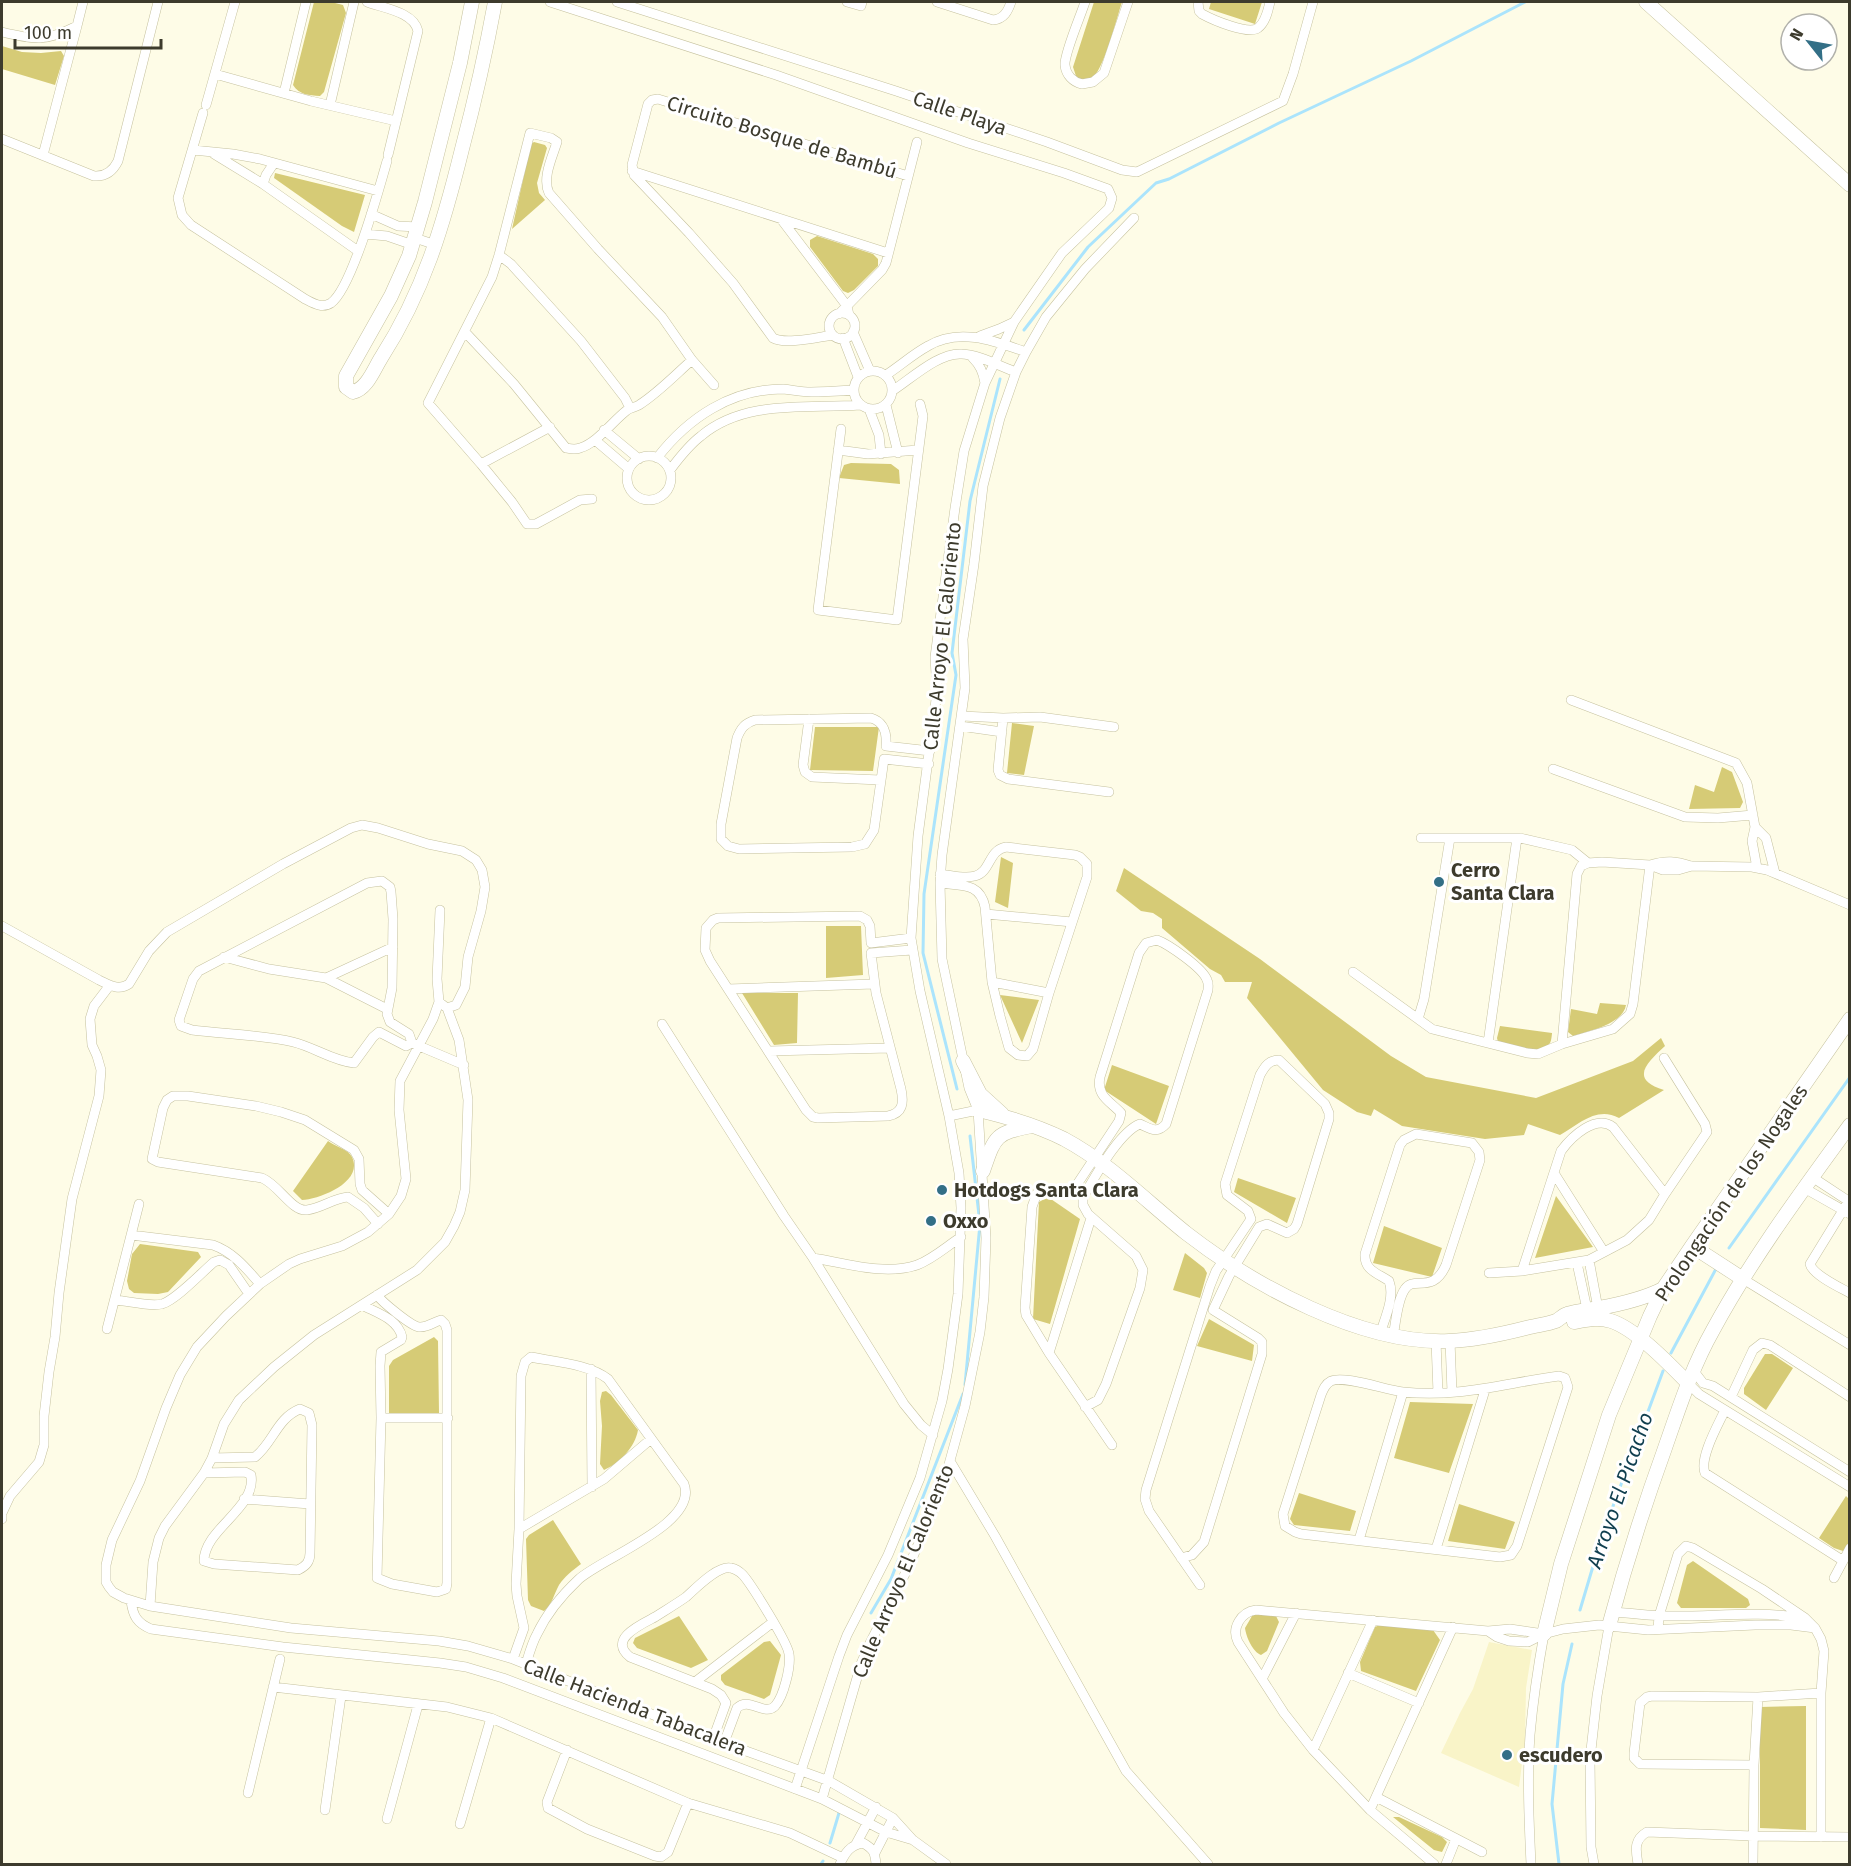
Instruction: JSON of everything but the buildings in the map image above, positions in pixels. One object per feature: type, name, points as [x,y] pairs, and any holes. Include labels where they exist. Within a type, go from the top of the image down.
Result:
[{"type":"street","points":[[43,155],[83,2]]},
{"type":"street","points":[[2,139],[94,176],[105,175],[115,166],[158,2]]},
{"type":"street","points":[[235,2],[178,198],[179,210],[186,221],[305,299],[320,305],[329,304],[339,292],[365,234],[388,158],[418,31],[414,21],[367,2]]},
{"type":"street","points":[[284,93],[306,2]]},
{"type":"street","points":[[330,105],[354,2]]},
{"type":"street","points":[[472,2],[460,63],[415,237],[402,275],[349,370],[345,382],[348,391],[357,392],[365,384],[400,327],[422,284],[451,195],[483,67],[495,2]]},
{"type":"street","name":"Calle Playa","points":[[550,2],[776,75],[968,143],[1094,184],[1108,189],[1112,198]]},
{"type":"street","name":"Calle Playa","points":[[617,2],[1047,142],[1122,170],[1137,172],[1283,101],[1313,2]]},
{"type":"street","points":[[847,2],[862,4]]},
{"type":"street","points":[[937,2],[993,20],[998,20],[1005,14],[1011,2]]},
{"type":"street","points":[[1085,2],[1065,62],[1070,78],[1082,84],[1093,82],[1104,73],[1128,2]]},
{"type":"street","points":[[1198,2],[1199,11],[1206,16],[1249,30],[1254,30],[1262,23],[1270,2]]},
{"type":"street","points":[[1646,2],[1850,185]]},
{"type":"street","points":[[2,32],[39,39],[51,38],[77,26]]},
{"type":"street","points":[[776,75],[782,55]]},
{"type":"street","points":[[215,74],[396,121]]},
{"type":"street","name":"Circuito Bosque de Bambú","points":[[632,171],[648,104],[658,99],[908,176]]},
{"type":"street","points":[[592,499],[580,500],[536,524],[527,524],[481,464],[428,403],[492,277],[530,133],[551,138],[557,142],[547,176],[546,186],[549,193],[662,317],[692,360],[714,385]]},
{"type":"street","name":"Circuito Bosque de Bambú","points":[[845,312],[882,270],[917,142]]},
{"type":"street","points":[[193,150],[233,154],[274,163],[378,191]]},
{"type":"street","points":[[212,153],[263,184],[358,251]]},
{"type":"street","points":[[263,184],[274,163]]},
{"type":"street","points":[[632,171],[888,253]]},
{"type":"street","points":[[632,171],[634,176],[733,283],[773,338],[778,341],[817,338],[831,330]]},
{"type":"street","name":"Calle Arroyo El Caloriento","points":[[795,1789],[847,1635],[899,1530],[920,1478],[933,1435],[948,1369],[954,1328],[961,1237],[959,1173],[911,938],[918,836],[937,693],[936,657],[964,451],[985,383],[1014,322],[1062,253],[1109,208],[1112,198]]},
{"type":"street","points":[[371,214],[398,226],[415,237],[436,245]]},
{"type":"street","name":"Calle Arroyo El Caloriento","points":[[822,1800],[861,1664],[921,1540],[939,1497],[965,1406],[980,1332],[986,1238],[978,1110],[969,1088],[942,959],[940,879],[962,716],[965,688],[963,639],[983,486],[1000,418],[1016,372],[1026,352],[1046,317],[1085,269],[1134,218]]},
{"type":"street","points":[[781,219],[845,312],[854,321],[853,332],[870,371]]},
{"type":"street","points":[[365,234],[415,237]]},
{"type":"street","points":[[499,255],[511,264],[581,341],[625,398],[630,408]]},
{"type":"street","points":[[402,275],[422,284]]},
{"type":"street","points":[[831,330],[832,318],[845,312]]},
{"type":"street","points":[[975,337],[1014,322]]},
{"type":"street","points":[[831,330],[843,338],[858,377],[853,390],[854,396],[865,407],[879,435],[881,454]]},
{"type":"street","points":[[465,332],[514,384],[566,448],[573,449],[595,440],[630,408],[636,407],[648,398],[692,360]]},
{"type":"street","points":[[843,338],[853,332]]},
{"type":"street","points":[[886,375],[929,345],[943,339],[975,337],[989,339],[1026,352]]},
{"type":"street","points":[[943,339],[948,356]]},
{"type":"street","points":[[892,391],[941,358],[961,353],[1016,372]]},
{"type":"street","points":[[970,355],[984,373],[985,383]]},
{"type":"street","points":[[670,470],[700,436],[713,427],[758,410],[784,407],[881,408],[886,405],[892,385],[886,375],[870,371],[858,377]]},
{"type":"street","points":[[657,458],[679,431],[721,403],[754,392],[783,389],[809,392],[853,390]]},
{"type":"street","points":[[841,429],[818,610],[897,620],[923,416],[920,404]]},
{"type":"street","points":[[886,405],[898,453]]},
{"type":"street","points":[[481,464],[550,428]]},
{"type":"street","points":[[604,430],[639,459]]},
{"type":"street","points":[[595,440],[629,469]]},
{"type":"street","points":[[838,450],[881,454],[918,450]]},
{"type":"street","points":[[646,456],[657,458],[670,470],[668,491],[656,500],[642,500],[630,491],[627,484],[629,469],[639,459],[646,456]]},
{"type":"street","points":[[1571,700],[1736,763],[1747,783],[1755,826],[1752,841],[1757,868]]},
{"type":"street","points":[[962,716],[1040,717],[1114,728]]},
{"type":"street","points":[[871,717],[884,727],[886,746],[874,830],[865,844],[852,847],[739,849],[724,843],[721,838],[721,824],[737,738],[744,725],[755,720],[871,717]]},
{"type":"street","points":[[1004,718],[998,770],[1000,775],[1008,779],[1109,792]]},
{"type":"street","points":[[809,719],[803,765],[808,775],[880,780]]},
{"type":"street","points":[[960,726],[1002,732]]},
{"type":"street","points":[[886,746],[930,751]]},
{"type":"street","points":[[884,759],[929,764]]},
{"type":"street","points":[[1553,770],[1685,817],[1718,818],[1753,815]]},
{"type":"street","points":[[2,926],[110,985],[122,988],[129,984],[157,942],[179,924],[351,828],[368,826],[428,844],[462,850],[476,861],[482,870],[485,887],[468,957],[465,987],[456,1005],[443,1005]]},
{"type":"street","points":[[1755,826],[1766,838],[1775,873]]},
{"type":"street","points":[[1421,838],[1517,838],[1572,850],[1588,863]]},
{"type":"street","points":[[1418,1019],[1425,999],[1449,838]]},
{"type":"street","points":[[1488,1043],[1517,838]]},
{"type":"street","points":[[1006,847],[1075,855],[1084,860],[1088,870],[1033,1049],[1027,1056],[1018,1055],[1010,1048],[1000,1016],[992,982],[986,914],[982,897],[974,889],[940,879],[977,876],[986,868],[995,851],[1006,847]]},
{"type":"street","points":[[1562,1044],[1577,874],[1581,866],[1602,862],[1650,865],[1663,870],[1678,870],[1692,866],[1757,868],[1775,873],[1850,905]]},
{"type":"street","points":[[1353,972],[1437,1031],[1534,1054],[1613,1029],[1630,1014],[1634,1004],[1650,865]]},
{"type":"street","points":[[443,1005],[433,1019],[413,1041],[406,1046],[379,1032],[354,1064],[289,1041],[186,1029],[179,1020],[193,979],[200,971],[367,883],[377,880],[386,883],[391,892],[392,988],[387,1009],[390,1022],[413,1041],[464,1065]]},
{"type":"street","points":[[150,1606],[153,1562],[159,1538],[165,1526],[204,1473],[224,1424],[239,1400],[314,1335],[417,1270],[445,1242],[459,1212],[465,1190],[468,1101],[459,1040],[443,1005],[437,979],[440,910]]},
{"type":"street","points":[[986,914],[1072,922]]},
{"type":"street","points":[[860,916],[867,920],[870,926],[871,953],[874,984],[903,1104],[898,1113],[888,1116],[818,1118],[806,1110],[710,962],[705,950],[706,928],[718,918],[860,916]]},
{"type":"street","points":[[871,943],[911,938]]},
{"type":"street","points":[[1085,1407],[1098,1400],[1106,1384],[1140,1288],[1143,1270],[1136,1256],[1091,1218],[1082,1201],[1099,1162],[1121,1116],[1121,1113],[1103,1097],[1098,1083],[1138,953],[1146,943],[1157,940],[1168,945],[1202,972],[1207,979],[1208,990],[1166,1124],[1155,1131],[1140,1124],[1129,1129],[1120,1140],[1099,1162],[1077,1186],[1070,1192],[1046,1191],[1037,1194],[1032,1207],[1026,1315],[1049,1353],[1085,1407],[1112,1445]]},
{"type":"street","points":[[326,978],[393,947]]},
{"type":"street","points":[[871,953],[912,950]]},
{"type":"street","points":[[224,957],[269,969],[326,978],[387,1009]]},
{"type":"street","points":[[992,982],[1049,993]]},
{"type":"street","points":[[728,989],[874,984]]},
{"type":"street","points":[[2,1519],[2,1513],[10,1496],[39,1462],[44,1445],[44,1416],[49,1372],[56,1337],[59,1293],[72,1199],[99,1096],[101,1070],[92,1045],[90,1019],[94,1006],[110,985]]},
{"type":"street","name":"Prolongación de los Nogales","points":[[1531,1864],[1530,1737],[1538,1666],[1561,1564],[1609,1415],[1640,1339],[1664,1289],[1850,1019]]},
{"type":"street","points":[[662,1024],[904,1404],[921,1425],[933,1435]]},
{"type":"street","points":[[413,1041],[400,1081],[399,1110],[406,1179],[401,1196],[389,1214],[354,1240],[289,1264],[260,1284],[209,1333],[188,1361],[166,1408],[138,1488],[112,1540],[106,1564],[106,1582],[113,1592],[131,1601],[136,1619],[141,1625],[151,1629],[283,1647],[440,1663],[494,1675],[822,1800],[886,1832],[913,1840],[946,1864]]},
{"type":"street","points":[[769,1051],[890,1048]]},
{"type":"street","points":[[1489,1273],[1522,1271],[1589,1260],[1627,1240],[1649,1220],[1707,1132],[1705,1124],[1664,1058]]},
{"type":"street","points":[[1200,1585],[1152,1516],[1145,1499],[1216,1271],[1229,1263],[1259,1227],[1267,1224],[1287,1233],[1297,1224],[1329,1113],[1325,1104],[1279,1060],[1272,1060],[1260,1075],[1225,1184],[1227,1195],[1248,1211],[1251,1219],[1229,1263],[1214,1310]]},
{"type":"street","points":[[963,1061],[980,1094],[1003,1116]]},
{"type":"street","points":[[378,1224],[364,1208],[348,1197],[314,1209],[301,1210],[295,1207],[274,1185],[262,1178],[158,1162],[152,1159],[163,1108],[167,1100],[172,1096],[188,1096],[256,1106],[305,1120],[354,1150],[359,1159],[362,1190],[389,1214]]},
{"type":"street","points":[[949,1116],[978,1110],[1034,1126],[1064,1140],[1099,1162],[1188,1234],[1229,1263],[1316,1311],[1350,1325],[1387,1335],[1443,1341],[1500,1334],[1557,1321],[1565,1323],[1664,1289]]},
{"type":"street","points":[[1522,1271],[1561,1151],[1570,1140],[1593,1124],[1604,1122],[1613,1128],[1665,1194]]},
{"type":"street","points":[[1594,1864],[1591,1847],[1590,1759],[1607,1621],[1650,1489],[1683,1397],[1713,1330],[1743,1279],[1808,1182],[1850,1125]]},
{"type":"street","points":[[983,1170],[995,1141],[1007,1131],[1034,1126]]},
{"type":"street","points":[[1416,1134],[1472,1143],[1479,1152],[1480,1160],[1446,1265],[1433,1282],[1411,1284],[1404,1290],[1387,1335],[1390,1285],[1369,1268],[1365,1254],[1400,1145],[1416,1134]]},
{"type":"street","points":[[1554,1173],[1604,1252]]},
{"type":"street","points":[[1808,1182],[1847,1207],[1810,1264],[1815,1272],[1850,1293]]},
{"type":"street","points":[[107,1329],[139,1204]]},
{"type":"street","points":[[1049,1353],[1091,1218]]},
{"type":"street","points":[[131,1235],[213,1245],[221,1248],[237,1260],[260,1284]]},
{"type":"street","points":[[813,1258],[872,1267],[903,1268],[930,1258],[961,1237]]},
{"type":"street","points":[[1692,1246],[1850,1345]]},
{"type":"street","points":[[115,1300],[163,1304],[177,1295],[214,1262],[220,1260],[229,1265],[249,1294]]},
{"type":"street","points":[[1589,1260],[1594,1314]]},
{"type":"street","points":[[1577,1263],[1594,1314],[1619,1324],[1691,1377],[1731,1396],[1850,1472]]},
{"type":"street","points":[[362,1305],[393,1322],[402,1337],[401,1340],[381,1352],[377,1578],[392,1584],[437,1592],[446,1589],[447,1583],[448,1418],[445,1324],[441,1320],[424,1327],[415,1326],[384,1304],[377,1295]]},
{"type":"street","points":[[1181,1558],[1192,1555],[1204,1542],[1262,1354],[1262,1342],[1258,1338],[1214,1310],[1203,1309]]},
{"type":"street","points":[[1443,1341],[1452,1392]]},
{"type":"street","points":[[1438,1392],[1443,1341]]},
{"type":"street","points":[[1731,1396],[1754,1350],[1758,1345],[1764,1343],[1850,1397]]},
{"type":"street","points":[[513,1659],[524,1628],[516,1584],[522,1368],[531,1357],[591,1369],[608,1379],[684,1484],[686,1490],[685,1500],[673,1517],[661,1527],[580,1578],[542,1626],[532,1643],[526,1664]]},
{"type":"street","points":[[591,1369],[592,1487]]},
{"type":"street","points":[[1559,1376],[1565,1378],[1568,1383],[1517,1546],[1511,1555],[1500,1557],[1295,1532],[1285,1526],[1283,1514],[1321,1395],[1327,1383],[1332,1380],[1345,1379],[1403,1392],[1452,1392],[1485,1390],[1559,1376]]},
{"type":"street","points":[[1691,1377],[1699,1394],[1850,1487]]},
{"type":"street","points":[[1436,1549],[1485,1390]]},
{"type":"street","points":[[1359,1540],[1403,1392]]},
{"type":"street","points":[[1683,1397],[1699,1394]]},
{"type":"street","points":[[204,1473],[248,1473],[251,1475],[251,1485],[231,1517],[209,1543],[204,1554],[204,1561],[214,1564],[298,1570],[305,1567],[310,1559],[312,1425],[309,1413],[305,1410],[296,1410],[287,1416],[255,1457],[212,1458]]},
{"type":"street","points":[[1725,1410],[1704,1458],[1705,1473],[1842,1560]]},
{"type":"street","points":[[381,1418],[448,1418]]},
{"type":"street","points":[[519,1529],[614,1472],[651,1439]]},
{"type":"street","points":[[1802,1458],[1809,1446]]},
{"type":"street","points":[[950,1461],[995,1536],[1126,1771],[1208,1864]]},
{"type":"street","points":[[244,1499],[310,1504]]},
{"type":"street","points":[[1659,1629],[1659,1616],[1678,1554],[1686,1546],[1762,1589],[1805,1618],[1815,1628],[1824,1651],[1821,1693],[1821,1837]]},
{"type":"street","points":[[1834,1578],[1850,1548]]},
{"type":"street","points":[[713,1739],[726,1703],[724,1699],[717,1692],[695,1682],[630,1657],[623,1648],[623,1643],[633,1628],[677,1604],[716,1572],[731,1568],[742,1574],[773,1622],[785,1642],[790,1655],[790,1663],[781,1696],[771,1709],[766,1710],[746,1703],[741,1705],[737,1708],[724,1743]]},
{"type":"street","name":"Calle Hacienda Tabacalera","points":[[131,1601],[291,1628],[439,1641],[468,1646],[513,1659],[713,1739],[829,1781],[893,1818],[913,1840]]},
{"type":"street","points":[[1434,1864],[1370,1810],[1313,1750],[1284,1713],[1236,1638],[1237,1624],[1242,1616],[1251,1610],[1488,1631],[1510,1629],[1544,1634],[1607,1621],[1659,1616],[1776,1614],[1805,1618]]},
{"type":"street","points":[[1262,1679],[1296,1613]]},
{"type":"street","points":[[1714,1625],[1715,1614]]},
{"type":"street","points":[[1313,1750],[1373,1620]]},
{"type":"street","points":[[1607,1621],[1648,1630],[1714,1625],[1791,1625],[1815,1628]]},
{"type":"street","points":[[695,1682],[773,1622]]},
{"type":"street","points":[[1370,1810],[1454,1627]]},
{"type":"street","points":[[248,1793],[280,1659]]},
{"type":"street","points":[[1348,1673],[1419,1703]]},
{"type":"street","points":[[273,1688],[465,1710],[491,1718],[688,1803],[790,1833],[842,1861],[850,1848],[863,1843],[872,1848],[876,1864]]},
{"type":"street","points":[[1754,1765],[1640,1764],[1634,1758],[1634,1753],[1638,1708],[1642,1700],[1647,1697],[1758,1697],[1821,1693]]},
{"type":"street","points":[[326,1810],[341,1696]]},
{"type":"street","points":[[1753,1864],[1754,1765],[1758,1697]]},
{"type":"street","points":[[387,1819],[418,1705]]},
{"type":"street","points":[[460,1824],[491,1718]]},
{"type":"street","points":[[567,1750],[547,1802],[548,1808],[587,1829],[661,1857],[668,1852],[688,1803]]},
{"type":"street","points":[[1376,1797],[1482,1852]]},
{"type":"street","points":[[856,1844],[876,1807]]},
{"type":"street","points":[[875,1853],[893,1818]]},
{"type":"street","points":[[1638,1864],[1636,1850],[1638,1839],[1647,1832],[1850,1837]]},
{"type":"street","points":[[1446,1864],[1456,1839]]},
{"type":"shaded area","points":[[314,2],[343,5],[346,13],[324,92],[320,96],[301,93],[293,85]]},
{"type":"shaded area","points":[[1094,2],[1122,2],[1109,44],[1096,75],[1087,80],[1077,79],[1073,67]]},
{"type":"shaded area","points":[[1211,2],[1262,2],[1255,24],[1209,9]]},
{"type":"shaded area","points":[[2,46],[22,52],[61,51],[64,56],[55,85],[2,69]]},
{"type":"shaded area","points":[[534,142],[545,145],[547,148],[537,183],[539,193],[545,200],[512,229],[531,144]]},
{"type":"shaded area","points":[[275,173],[365,195],[354,232],[274,178]]},
{"type":"shaded area","points":[[817,236],[873,254],[878,259],[878,266],[854,290],[848,293],[843,291],[810,247],[810,240]]},
{"type":"shaded area","points":[[851,463],[891,464],[899,470],[900,484],[839,478],[844,465]]},
{"type":"shaded area","points":[[1012,723],[1034,726],[1024,775],[1007,773]]},
{"type":"shaded area","points":[[815,727],[879,727],[873,771],[810,770]]},
{"type":"shaded area","points":[[1722,767],[1732,772],[1743,802],[1740,808],[1689,809],[1695,785],[1714,792]]},
{"type":"shaded area","points":[[1001,857],[1013,863],[1008,908],[995,902]]},
{"type":"shaded area","points":[[1124,868],[1260,959],[1391,1056],[1426,1077],[1536,1098],[1633,1061],[1661,1038],[1665,1046],[1648,1064],[1644,1075],[1653,1086],[1664,1090],[1619,1118],[1611,1115],[1596,1115],[1560,1135],[1528,1124],[1524,1135],[1485,1139],[1402,1126],[1374,1109],[1371,1116],[1357,1112],[1323,1090],[1247,998],[1252,982],[1225,982],[1221,975],[1210,969],[1162,928],[1162,919],[1153,913],[1141,911],[1116,891]]},
{"type":"shaded area","points":[[826,926],[861,926],[863,975],[826,978]]},
{"type":"shaded area","points":[[742,993],[798,993],[797,1043],[774,1045]]},
{"type":"shaded area","points":[[1000,995],[1039,1000],[1022,1043]]},
{"type":"shaded area","points":[[1600,1003],[1626,1005],[1619,1017],[1604,1026],[1573,1036],[1568,1032],[1571,1009],[1597,1014]]},
{"type":"shaded area","points":[[1500,1026],[1552,1033],[1551,1041],[1546,1047],[1533,1050],[1498,1042]]},
{"type":"shaded area","points":[[1112,1065],[1169,1086],[1156,1124],[1104,1090]]},
{"type":"shaded area","points":[[328,1141],[350,1154],[354,1166],[352,1174],[338,1188],[329,1193],[302,1200],[293,1191]]},
{"type":"shaded area","points":[[1238,1178],[1296,1198],[1287,1223],[1234,1192]]},
{"type":"shaded area","points":[[1556,1196],[1593,1247],[1535,1258]]},
{"type":"shaded area","points":[[1048,1197],[1080,1219],[1050,1324],[1033,1319],[1039,1202]]},
{"type":"shaded area","points":[[1384,1226],[1442,1248],[1432,1277],[1373,1263]]},
{"type":"shaded area","points":[[140,1244],[198,1252],[201,1257],[168,1292],[134,1293],[129,1289],[127,1281],[132,1254]]},
{"type":"shaded area","points":[[1185,1253],[1207,1273],[1200,1298],[1173,1290]]},
{"type":"shaded area","points":[[1209,1319],[1254,1345],[1252,1361],[1197,1346]]},
{"type":"shaded area","points":[[434,1337],[438,1341],[439,1413],[389,1413],[389,1366],[393,1360]]},
{"type":"shaded area","points":[[1765,1354],[1772,1354],[1793,1368],[1766,1410],[1744,1394],[1744,1388]]},
{"type":"shaded area","points":[[606,1391],[638,1430],[626,1454],[604,1470],[600,1464],[602,1426],[600,1401],[602,1392]]},
{"type":"shaded area","points":[[1410,1402],[1473,1404],[1449,1473],[1394,1458]]},
{"type":"shaded area","points":[[1299,1493],[1356,1511],[1350,1531],[1294,1525],[1290,1519]]},
{"type":"shaded area","points":[[1846,1496],[1849,1499],[1849,1543],[1843,1551],[1819,1538]]},
{"type":"shaded area","points":[[1459,1504],[1515,1522],[1505,1549],[1448,1541]]},
{"type":"shaded area","points":[[553,1520],[581,1564],[561,1582],[551,1603],[544,1611],[531,1606],[528,1600],[526,1539]]},
{"type":"shaded area","points":[[1693,1561],[1748,1599],[1750,1605],[1746,1608],[1681,1608],[1677,1603],[1687,1565]]},
{"type":"shaded area","points":[[1256,1614],[1276,1616],[1279,1622],[1267,1651],[1261,1655],[1250,1644],[1245,1628],[1252,1616]]},
{"type":"shaded area","points":[[679,1616],[708,1660],[691,1668],[637,1648],[633,1643],[635,1638]]},
{"type":"shaded area","points":[[1382,1624],[1433,1630],[1440,1640],[1416,1691],[1361,1671],[1360,1662],[1375,1627]]},
{"type":"shaded area","points":[[770,1641],[781,1655],[770,1695],[764,1699],[725,1685],[721,1680],[721,1675],[764,1642]]},
{"type":"shaded area","points":[[1489,1642],[1532,1650],[1526,1688],[1525,1740],[1519,1787],[1441,1753],[1473,1689]]},
{"type":"shaded area","points":[[1806,1706],[1806,1830],[1760,1828],[1760,1707]]},
{"type":"shaded area","points":[[1393,1817],[1399,1817],[1442,1837],[1447,1842],[1442,1852],[1434,1850]]},
{"type":"waterway","points":[[1024,330],[1088,247],[1156,183],[1169,179],[1279,123],[1411,61],[1525,2]]},
{"type":"waterway","points":[[957,1089],[923,953],[924,894],[956,675],[952,653],[970,501],[1000,379]]},
{"type":"waterway","name":"Arroyo El Picacho","points":[[1729,1248],[1850,1077]]},
{"type":"waterway","points":[[965,1385],[980,1224],[970,1136]]},
{"type":"waterway","name":"Arroyo El Picacho","points":[[1671,1353],[1717,1267]]},
{"type":"waterway","name":"Arroyo El Picacho","points":[[1580,1610],[1602,1536],[1663,1371]]},
{"type":"waterway","points":[[871,1613],[891,1579],[963,1394]]},
{"type":"waterway","name":"Arroyo El Picacho","points":[[1559,1864],[1552,1804],[1563,1684],[1572,1644]]},
{"type":"waterway","points":[[830,1843],[839,1813]]},
{"type":"place","name":"Cerro Santa Clara","points":[[1439,882]]},
{"type":"place","name":"Hotdogs Santa Clara","points":[[942,1190]]},
{"type":"place","name":"Oxxo","points":[[931,1221]]},
{"type":"place","name":"escudero","points":[[1507,1755]]}]
